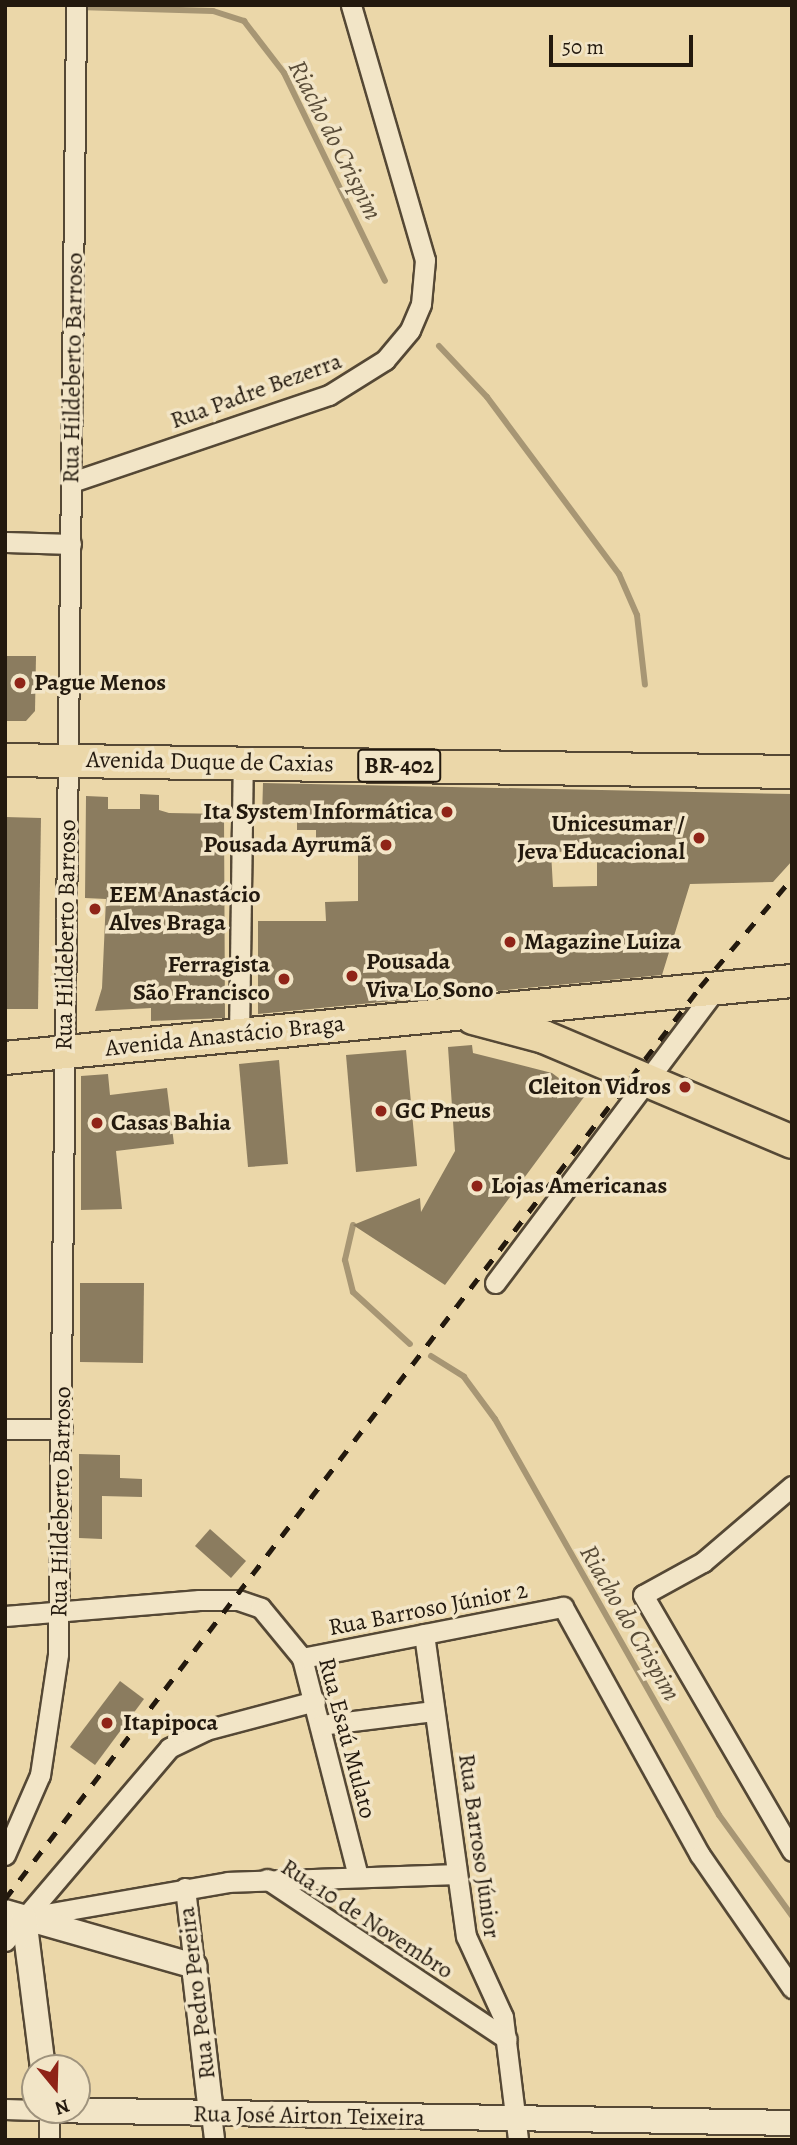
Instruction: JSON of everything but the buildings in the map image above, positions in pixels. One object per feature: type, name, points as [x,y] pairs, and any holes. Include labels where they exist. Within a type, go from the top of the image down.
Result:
[{"type":"main road","name":"Avenida Duque de Caxias","points":[[5,760],[792,772]]},
{"type":"main road","name":"Avenida Anastácio Braga","points":[[5,1058],[719,985],[792,981]]},
{"type":"main road","name":"Avenida Anastácio Braga","points":[[444,1013],[521,1030],[792,1142]]},
{"type":"street","name":"Rua Hildeberto Barroso","points":[[5,1855],[46,1750],[60,1611],[76,5]]},
{"type":"street","name":"Rua Padre Bezerra","points":[[72,482],[356,381],[410,330],[421,304],[425,260],[351,5]]},
{"type":"street","points":[[5,542],[71,544]]},
{"type":"street","points":[[239,1036],[243,763]]},
{"type":"street","points":[[495,1283],[640,1078],[719,985]]},
{"type":"street","points":[[5,1429],[62,1429]]},
{"type":"street","points":[[792,1486],[746,1531],[643,1595],[792,1851]]},
{"type":"street","name":"Rua Esaú Mulato","points":[[60,1611],[239,1600],[279,1624],[302,1658],[358,1876]]},
{"type":"street","name":"Rua Barroso Júnior 2","points":[[302,1658],[563,1607],[700,1856],[792,1988]]},
{"type":"street","points":[[5,1616],[60,1611]]},
{"type":"street","name":"Rua Barroso Júnior","points":[[424,1634],[456,1874],[470,1952],[500,2007],[507,2039],[517,2130]]},
{"type":"street","points":[[5,1941],[15,1915],[169,1748],[206,1730],[315,1702]]},
{"type":"street","points":[[321,1725],[434,1711]]},
{"type":"street","points":[[267,1879],[456,1874]]},
{"type":"street","name":"Rua 10 de Novembro","points":[[15,1915],[185,1888],[267,1879],[507,2039]]},
{"type":"street","name":"Rua Pedro Pereira","points":[[185,1888],[214,2140]]},
{"type":"street","points":[[15,1915],[194,1966]]},
{"type":"street","points":[[15,1915],[40,2054]]},
{"type":"street","name":"Rua José Airton Teixeira","points":[[91,2111],[211,2114],[517,2130],[792,2123]]},
{"type":"waterway","name":"Riacho do Crispim","points":[[78,7],[213,11],[244,21],[284,73],[385,281]]},
{"type":"waterway","name":"Riacho do Crispim","points":[[439,346],[487,397],[619,574],[637,615],[645,685]]},
{"type":"waterway","name":"Riacho do Crispim","points":[[353,1225],[345,1260],[353,1292],[410,1344]]},
{"type":"waterway","name":"Riacho do Crispim","points":[[431,1356],[464,1377],[495,1419],[719,1815],[792,1916]]},
{"type":"railway","points":[[5,1899],[700,987],[792,878]]},
{"type":"place","name":"Pague Menos","points":[[20,683]]},
{"type":"place","name":"Ita System Informática","points":[[447,812]]},
{"type":"place","name":"Unicesumar / Jeva Educacional","points":[[699,838]]},
{"type":"place","name":"Pousada Ayrumã","points":[[386,845]]},
{"type":"place","name":"EEM Anastácio Alves Braga","points":[[95,909]]},
{"type":"place","name":"Magazine Luiza","points":[[510,942]]},
{"type":"place","name":"Pousada Viva Lo Sono","points":[[352,976]]},
{"type":"place","name":"Ferragista São Francisco","points":[[284,979]]},
{"type":"place","name":"Cleiton Vidros","points":[[685,1087]]},
{"type":"place","name":"GC Pneus","points":[[381,1111]]},
{"type":"place","name":"Casas Bahia","points":[[97,1123]]},
{"type":"place","name":"Lojas Americanas","points":[[477,1186]]},
{"type":"place","name":"Itapipoca","points":[[107,1723]]}]
